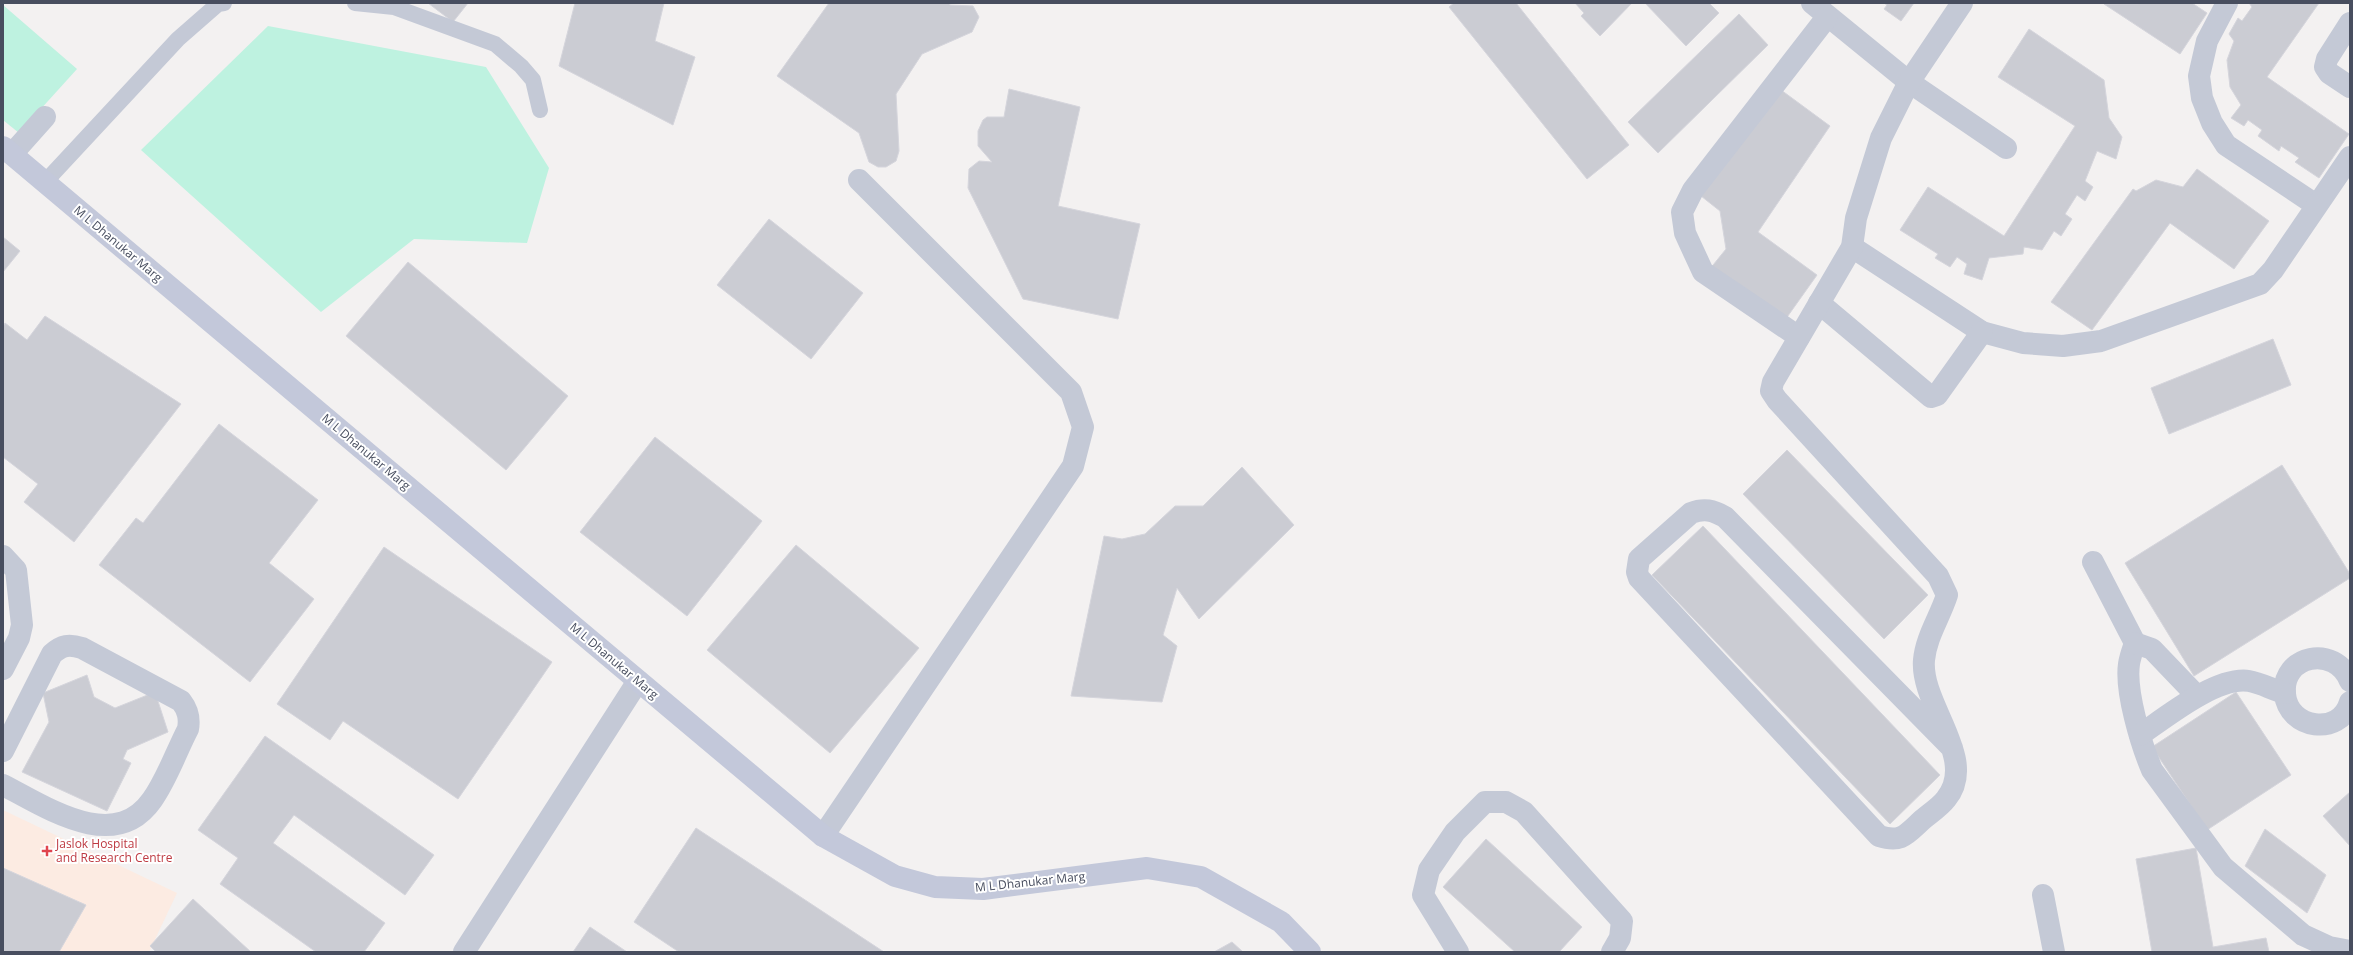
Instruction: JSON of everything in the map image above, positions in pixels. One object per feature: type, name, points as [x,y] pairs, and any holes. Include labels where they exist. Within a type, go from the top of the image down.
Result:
[{"type":"street","points":[[1952,748],[1725,517],[1717,512],[1701,509],[1691,513],[1639,559],[1637,572],[1639,578],[1879,836],[1887,838],[1903,838],[1946,799],[1952,789],[1957,770],[1952,748],[1928,691],[1923,662],[1928,640],[1947,594],[1946,588],[1938,576],[1777,400],[1772,391],[1772,382],[1852,246],[1856,218],[1881,138],[1910,82],[1962,3]]},
{"type":"street","points":[[2227,3],[2207,41],[2199,76],[2202,98],[2212,123],[2226,145],[2316,205]]},
{"type":"street","points":[[1799,337],[1703,272],[1685,233],[1682,212],[1692,190],[1819,10],[1910,82],[2006,148]]},
{"type":"street","points":[[2350,23],[2327,59],[2325,67],[2329,73],[2350,87]]},
{"type":"street","points":[[7,151],[45,117]]},
{"type":"street","name":"M L Dhanukar Marg","points":[[7,151],[823,836],[895,876],[936,887],[983,889],[1146,868],[1200,877],[1281,922],[1310,952]]},
{"type":"street","points":[[1852,246],[1982,332],[2023,343],[2063,346],[2101,341],[2253,288],[2260,284],[2273,270],[2350,157]]},
{"type":"street","points":[[823,836],[1073,466],[1083,427],[1071,392],[859,180]]},
{"type":"street","points":[[1819,302],[1931,397],[1936,395],[1982,332]]},
{"type":"street","points":[[3,556],[16,570],[22,625],[19,638],[3,670]]},
{"type":"street","points":[[2093,562],[2135,642],[2152,649],[2197,696]]},
{"type":"street","points":[[2135,642],[2129,663],[2128,681],[2140,735],[2152,770],[2222,867],[2303,935],[2329,947],[2350,951]]},
{"type":"street","points":[[3,751],[52,654],[59,648],[69,644],[82,648],[181,701],[187,709],[190,719],[188,729],[152,800],[138,814],[121,823],[104,827],[74,820],[3,785]]},
{"type":"street","points":[[2349,675],[2339,665],[2329,660],[2319,658],[2308,659],[2298,664],[2291,673],[2285,682],[2284,694],[2292,714],[2312,725],[2323,725],[2334,722],[2343,715],[2350,705]]},
{"type":"street","points":[[464,952],[638,681]]},
{"type":"street","points":[[2140,735],[2197,696],[2233,682],[2250,681],[2284,694]]},
{"type":"street","points":[[1458,952],[1423,895],[1429,870],[1455,832],[1485,802],[1506,802],[1524,812],[1622,921],[1620,938],[1612,952]]},
{"type":"street","points":[[2043,894],[2054,952]]},
{"type":"lane","points":[[45,182],[178,39],[218,4],[224,3]]},
{"type":"lane","points":[[355,3],[394,7],[495,44],[521,66],[532,80],[540,110]]},
{"type":"shaded area","name":"Jaslok Hospital and Research Centre","points":[[3,810],[177,893],[149,952],[3,952]]},
{"type":"green space","points":[[3,5],[77,69],[19,133],[3,120]]},
{"type":"green space","points":[[268,26],[486,67],[549,168],[527,243],[414,239],[321,312],[141,150]]},
{"type":"building","points":[[428,3],[468,3],[453,22]]},
{"type":"building","points":[[575,3],[664,3],[655,41],[695,57],[673,125],[559,66]]},
{"type":"building","points":[[829,3],[949,3],[950,5],[973,6],[979,17],[972,32],[922,54],[896,94],[899,151],[896,161],[886,167],[878,167],[869,162],[859,133],[777,76]]},
{"type":"building","points":[[1454,3],[1516,3],[1629,145],[1587,179],[1449,7]]},
{"type":"building","points":[[1575,3],[1632,3],[1600,36],[1581,16],[1584,13]]},
{"type":"building","points":[[1645,3],[1709,3],[1719,13],[1686,46]]},
{"type":"building","points":[[1884,3],[1914,3],[1901,21],[1884,9],[1887,5]]},
{"type":"building","points":[[2192,3],[2207,13],[2180,54],[2104,4]]},
{"type":"building","points":[[2249,3],[2319,3],[2267,77],[2349,134],[2319,178],[2295,162],[2299,158],[2281,146],[2279,151],[2258,136],[2262,130],[2248,120],[2244,126],[2231,118],[2241,105],[2230,87],[2227,60],[2234,41],[2229,34],[2238,18],[2242,21],[2252,7]]},
{"type":"building","points":[[1739,14],[1768,45],[1658,153],[1628,122]]},
{"type":"building","points":[[2029,29],[2104,80],[2109,118],[2122,137],[2116,159],[2097,151],[2085,181],[2093,187],[2085,201],[2077,195],[2065,214],[2072,219],[2061,236],[2054,231],[2042,250],[2024,247],[2023,254],[1989,258],[1982,280],[1964,274],[1967,264],[1957,257],[1950,267],[1935,258],[1938,254],[1900,230],[1928,187],[2004,236],[2075,126],[1998,77]]},
{"type":"building","points":[[1777,87],[1830,126],[1758,232],[1817,275],[1785,320],[1709,270],[1726,249],[1720,211],[1701,196]]},
{"type":"building","points":[[1009,89],[1080,107],[1058,206],[1140,224],[1118,319],[1023,299],[968,188],[969,169],[979,161],[992,162],[978,146],[978,131],[983,120],[987,117],[1004,117]]},
{"type":"building","points":[[2197,169],[2269,221],[2234,269],[2170,223],[2092,330],[2051,302],[2133,189],[2136,191],[2156,180],[2183,187]]},
{"type":"building","points":[[769,219],[863,293],[811,359],[717,285]]},
{"type":"building","points":[[3,237],[20,251],[3,272]]},
{"type":"building","points":[[408,262],[568,396],[506,470],[346,336]]},
{"type":"building","points":[[45,316],[181,404],[74,542],[24,502],[38,484],[3,457],[3,327],[5,323],[27,340]]},
{"type":"building","points":[[2273,339],[2291,385],[2169,434],[2151,388]]},
{"type":"building","points":[[219,424],[318,500],[269,563],[314,599],[250,682],[99,565],[136,518],[143,523]]},
{"type":"building","points":[[655,437],[762,521],[687,616],[580,532]]},
{"type":"building","points":[[1787,450],[1928,595],[1884,639],[1743,494]]},
{"type":"building","points":[[2282,465],[2350,574],[2350,578],[2194,676],[2125,563]]},
{"type":"building","points":[[1242,467],[1294,525],[1199,619],[1177,588],[1163,635],[1177,646],[1162,702],[1071,696],[1104,536],[1122,539],[1145,534],[1175,506],[1203,506]]},
{"type":"building","points":[[1703,526],[1940,775],[1890,824],[1652,575]]},
{"type":"building","points":[[796,545],[919,648],[830,753],[707,650]]},
{"type":"building","points":[[384,547],[552,662],[458,799],[343,721],[330,740],[277,704]]},
{"type":"building","points":[[87,675],[94,697],[115,708],[155,692],[168,732],[127,750],[123,759],[131,763],[107,811],[22,772],[49,722],[43,693]]},
{"type":"building","points":[[2236,692],[2291,775],[2207,830],[2152,747]]},
{"type":"building","points":[[265,736],[434,855],[405,895],[294,815],[273,843],[385,923],[364,952],[316,952],[220,884],[238,858],[198,830]]},
{"type":"building","points":[[2350,792],[2350,846],[2323,816]]},
{"type":"building","points":[[696,828],[884,952],[679,952],[634,922]]},
{"type":"building","points":[[2265,829],[2326,875],[2307,913],[2245,866]]},
{"type":"building","points":[[1486,839],[1582,927],[1559,952],[1515,952],[1443,887]]},
{"type":"building","points":[[2196,848],[2213,947],[2266,938],[2269,952],[2152,952],[2136,859]]},
{"type":"building","points":[[3,868],[86,905],[59,952],[3,952]]},
{"type":"building","points":[[193,899],[251,952],[156,952],[150,946]]},
{"type":"building","points":[[590,927],[627,952],[573,952]]},
{"type":"building","points":[[1232,942],[1243,952],[1214,952]]},
{"type":"place","name":"Jaslok Hospital and Research Centre","points":[[47,851]]}]
